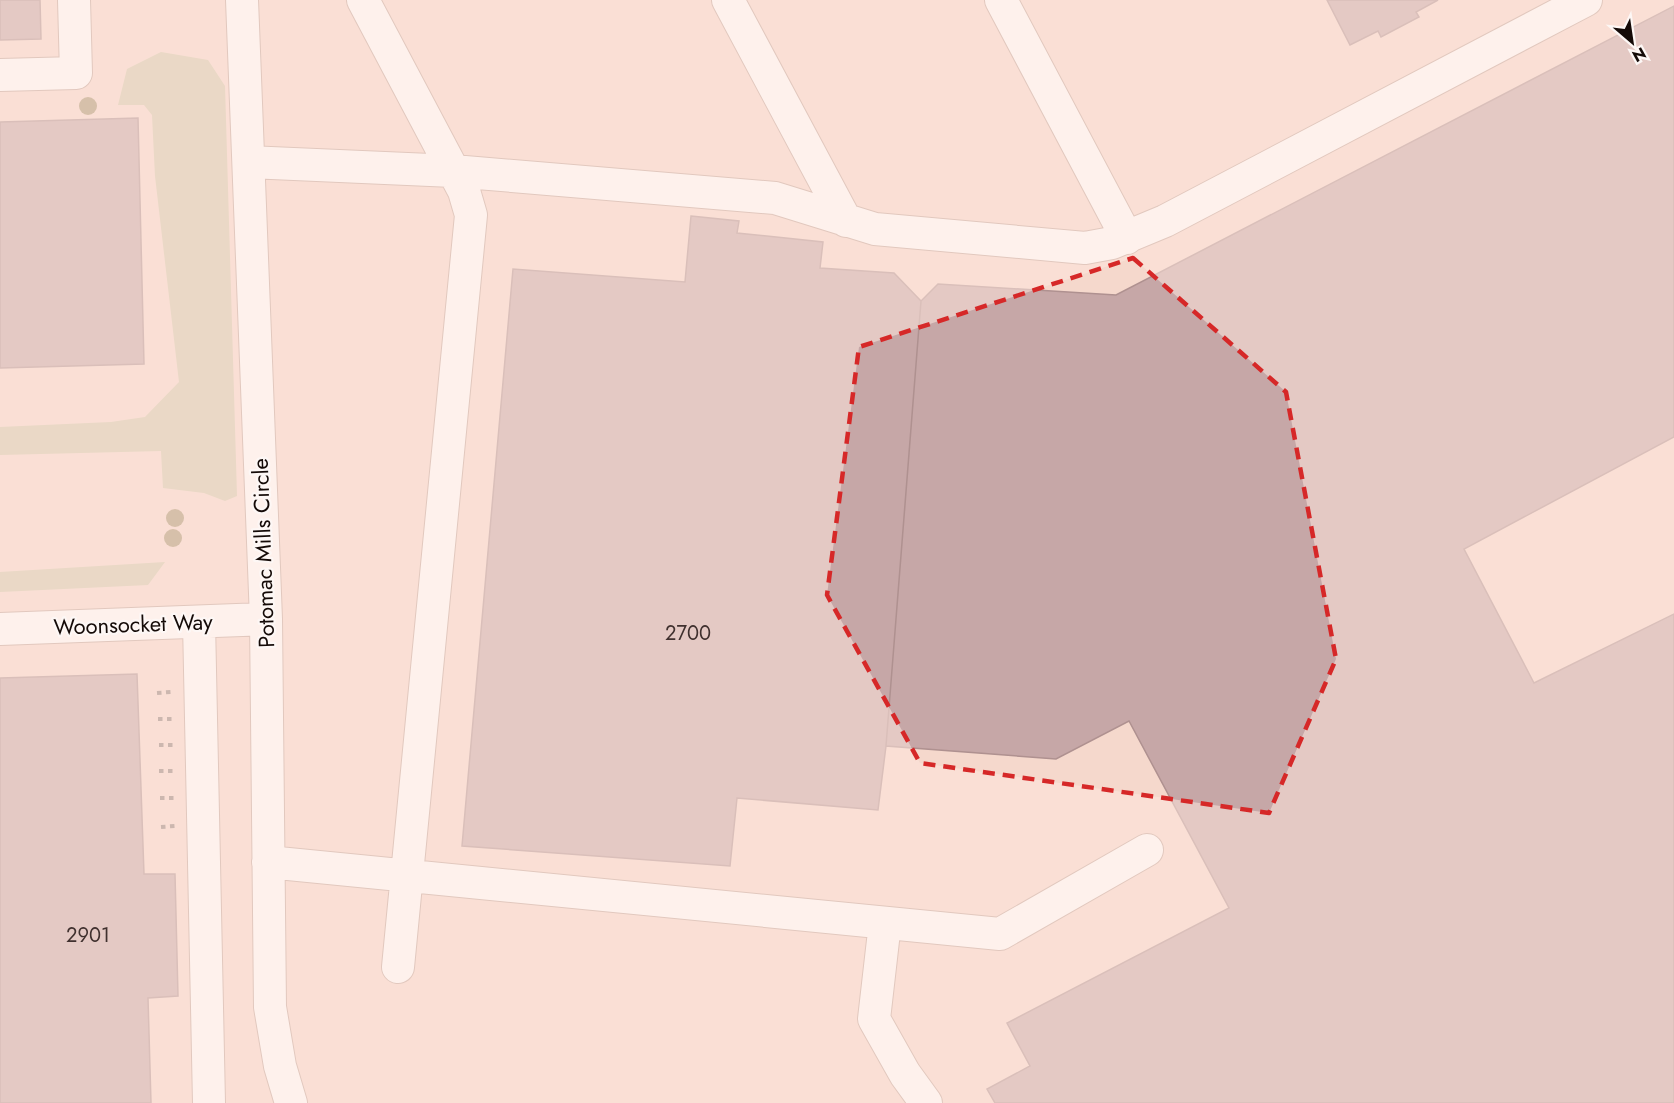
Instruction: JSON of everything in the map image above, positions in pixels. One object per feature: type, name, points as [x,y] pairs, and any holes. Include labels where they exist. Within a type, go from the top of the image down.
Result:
[{"type":"street","points":[[0,75],[76,73],[75,0]]},
{"type":"street","name":"Potomac Mills Circle","points":[[242,0],[266,619],[270,1007],[280,1066],[291,1103]]},
{"type":"street","points":[[363,0],[453,171],[468,204],[471,235],[398,967]]},
{"type":"street","points":[[728,0],[846,221]]},
{"type":"street","points":[[1001,0],[1127,238]]},
{"type":"street","points":[[249,162],[453,171],[775,198],[875,229],[1085,248],[1127,238],[1165,221],[1587,0]]},
{"type":"street","name":"Woonsocket Way","points":[[0,628],[266,619]]},
{"type":"street","points":[[199,622],[209,1103]]},
{"type":"street","points":[[268,862],[1000,934],[1147,850]]},
{"type":"street","points":[[885,923],[874,1019],[905,1074],[926,1103]]},
{"type":"highlighted area","points":[[1133,258],[1286,392],[1336,659],[1269,813],[920,763],[827,595],[859,347]]},
{"type":"shaded area","points":[[0,0],[1674,0],[1674,1103],[0,1103]]},
{"type":"shaded area","points":[[161,52],[208,60],[225,86],[237,496],[225,501],[204,493],[163,488],[161,451],[0,455],[0,427],[111,422],[145,417],[179,382],[155,176],[152,115],[144,105],[118,105],[127,69]]},
{"type":"shaded area","points":[[165,562],[148,585],[0,592],[0,572]]},
{"type":"building","points":[[0,0],[40,0],[41,39],[0,40]]},
{"type":"building","points":[[1327,0],[1438,0],[1416,12],[1419,17],[1381,37],[1378,31],[1350,45]]},
{"type":"building","points":[[1674,6],[1674,437],[1464,549],[1534,683],[1674,614],[1674,1103],[995,1103],[987,1089],[1030,1066],[1007,1023],[1229,908],[1129,721],[1056,759],[886,746],[921,301],[938,284],[1116,295]]},
{"type":"building","points":[[138,118],[144,364],[0,368],[0,122]]},
{"type":"building","points":[[691,216],[739,221],[737,233],[823,242],[820,268],[894,273],[921,301],[886,746],[878,810],[737,798],[730,866],[462,846],[513,269],[685,282]]},
{"type":"building","points":[[137,674],[144,874],[175,874],[178,996],[148,998],[151,1103],[0,1103],[0,678]]}]
